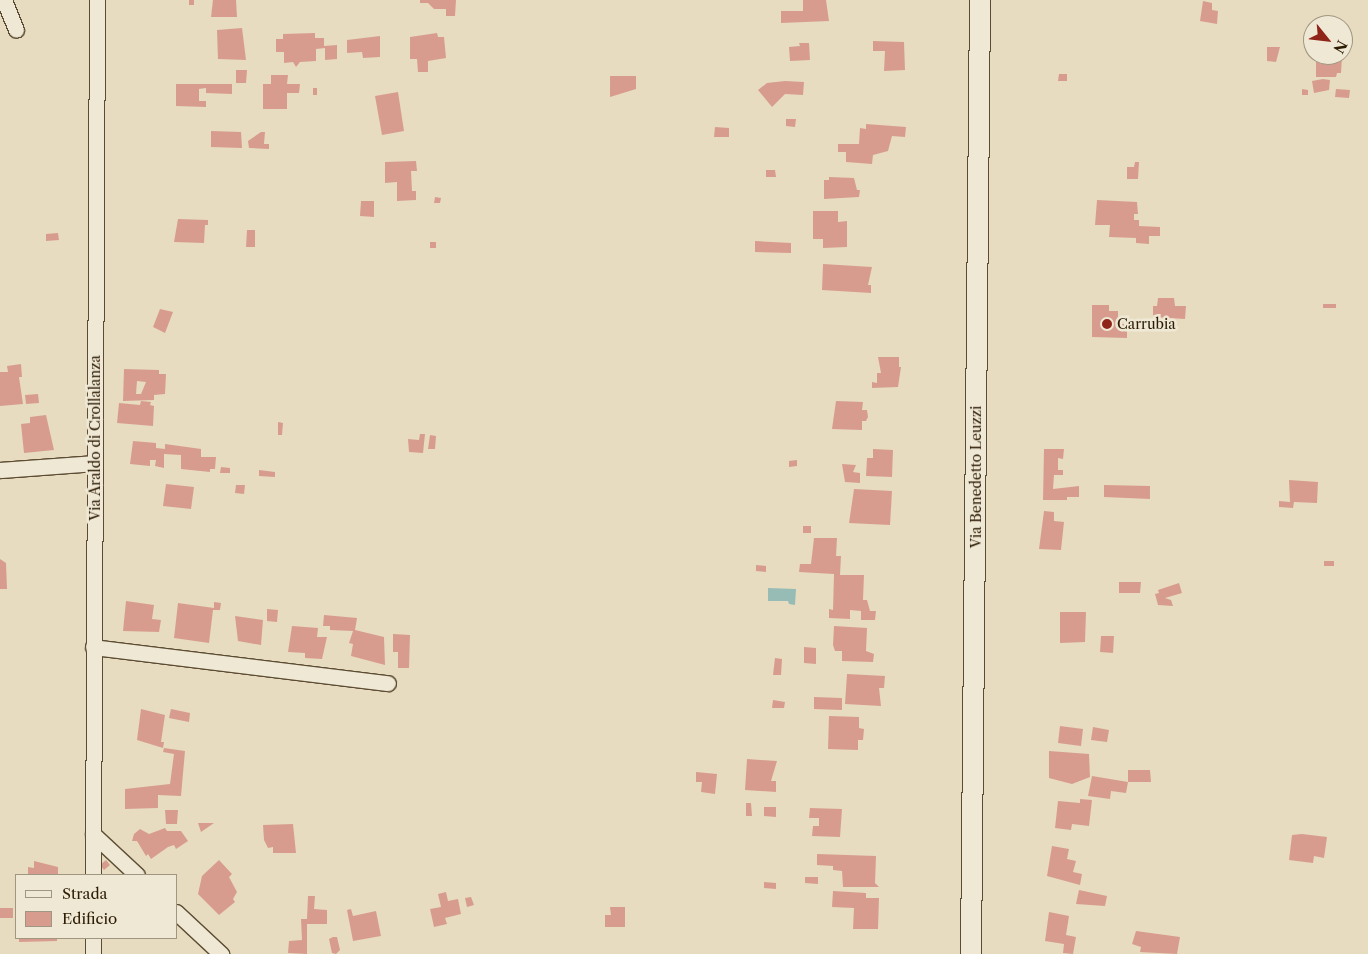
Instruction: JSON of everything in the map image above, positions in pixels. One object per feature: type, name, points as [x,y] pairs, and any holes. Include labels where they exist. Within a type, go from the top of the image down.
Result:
[{"type":"street","points":[[4,0],[16,30]]},
{"type":"street","name":"Via Araldo di Crollalanza","points":[[93,874],[97,0]]},
{"type":"street","name":"Via Benedetto Leuzzi","points":[[971,954],[980,0]]},
{"type":"street","points":[[0,470],[95,462]]},
{"type":"street","points":[[93,647],[388,682]]},
{"type":"street","points":[[93,834],[136,874]]},
{"type":"street","points":[[178,914],[221,954]]},
{"type":"street","points":[[93,939],[93,954]]},
{"type":"water","points":[[768,588],[796,589],[795,605],[789,604],[788,601],[768,601]]},
{"type":"building","points":[[189,0],[194,0],[194,5],[189,5]]},
{"type":"building","points":[[213,0],[236,0],[237,17],[211,17]]},
{"type":"building","points":[[420,0],[456,0],[455,16],[446,16],[446,9],[434,9],[428,3],[420,3]]},
{"type":"building","points":[[803,0],[826,0],[829,21],[781,23],[781,11],[803,11]]},
{"type":"building","points":[[1203,1],[1212,3],[1212,10],[1218,11],[1217,24],[1200,21]]},
{"type":"building","points":[[242,28],[246,60],[218,59],[217,30]]},
{"type":"building","points":[[315,33],[315,38],[324,38],[324,46],[337,45],[337,59],[325,60],[325,48],[316,49],[316,61],[300,62],[296,67],[293,62],[284,63],[284,52],[276,52],[276,39],[283,39],[283,34]]},
{"type":"building","points":[[437,33],[438,37],[444,37],[446,58],[428,61],[428,72],[418,72],[417,59],[410,59],[410,37]]},
{"type":"building","points":[[380,36],[380,57],[363,58],[362,52],[347,53],[347,40]]},
{"type":"building","points":[[873,41],[904,42],[905,70],[884,71],[885,51],[873,51]]},
{"type":"building","points":[[799,43],[809,43],[810,60],[790,61],[789,47],[800,46]]},
{"type":"building","points":[[1267,47],[1280,47],[1276,62],[1267,61]]},
{"type":"building","points":[[1316,65],[1342,65],[1341,73],[1337,73],[1336,77],[1316,77]]},
{"type":"building","points":[[236,70],[247,70],[246,83],[236,83]]},
{"type":"building","points":[[1059,74],[1067,74],[1067,81],[1058,81]]},
{"type":"building","points":[[271,75],[288,75],[287,84],[300,84],[299,93],[287,93],[287,109],[263,109],[263,84],[271,84]]},
{"type":"building","points":[[610,76],[636,76],[636,89],[610,97]]},
{"type":"building","points":[[1330,80],[1329,90],[1314,93],[1312,81]]},
{"type":"building","points":[[785,81],[804,82],[803,95],[785,94],[772,107],[758,90],[767,83]]},
{"type":"building","points":[[176,84],[232,84],[232,94],[206,93],[206,88],[199,89],[199,101],[206,101],[206,107],[176,106]]},
{"type":"building","points":[[313,88],[317,88],[317,95],[313,95]]},
{"type":"building","points":[[1302,89],[1308,90],[1308,95],[1302,95]]},
{"type":"building","points":[[1336,89],[1350,90],[1349,98],[1335,97]]},
{"type":"building","points":[[398,92],[404,131],[382,135],[375,96]]},
{"type":"building","points":[[786,119],[796,119],[795,127],[786,126]]},
{"type":"building","points":[[866,124],[906,127],[905,137],[892,136],[888,151],[873,155],[872,164],[846,162],[846,152],[838,152],[838,144],[859,144],[860,128],[866,129]]},
{"type":"building","points":[[715,127],[729,128],[729,137],[714,137]]},
{"type":"building","points":[[211,131],[241,132],[242,148],[211,147]]},
{"type":"building","points":[[261,132],[265,132],[264,144],[269,144],[269,149],[249,148],[248,141]]},
{"type":"building","points":[[416,161],[417,171],[411,171],[412,191],[416,191],[416,200],[397,201],[397,182],[385,183],[385,162]]},
{"type":"building","points":[[1135,162],[1139,162],[1138,179],[1127,179],[1127,167],[1134,167]]},
{"type":"building","points":[[766,170],[775,170],[776,177],[766,177]]},
{"type":"building","points":[[829,177],[854,178],[857,190],[860,190],[859,197],[824,199],[824,180],[829,180]]},
{"type":"building","points":[[435,197],[441,198],[440,203],[434,203]]},
{"type":"building","points":[[1097,200],[1137,202],[1138,214],[1134,214],[1134,220],[1139,220],[1139,226],[1160,227],[1160,236],[1149,236],[1149,244],[1136,243],[1136,238],[1109,237],[1110,225],[1095,225]]},
{"type":"building","points":[[361,201],[374,201],[374,217],[360,216]]},
{"type":"building","points":[[813,211],[838,211],[838,222],[847,221],[847,247],[823,248],[823,239],[813,239]]},
{"type":"building","points":[[178,219],[208,220],[208,225],[205,225],[204,243],[174,242]]},
{"type":"building","points":[[247,230],[255,230],[255,247],[246,247]]},
{"type":"building","points":[[58,233],[59,240],[46,241],[46,234]]},
{"type":"building","points":[[755,241],[791,243],[791,253],[755,252]]},
{"type":"building","points":[[430,242],[436,242],[436,248],[430,248]]},
{"type":"building","points":[[823,264],[872,267],[868,285],[871,285],[871,293],[822,290]]},
{"type":"building","points":[[1158,298],[1174,298],[1175,306],[1186,306],[1185,319],[1153,317],[1153,306],[1157,306]]},
{"type":"building","points":[[1323,304],[1336,304],[1336,308],[1323,308]]},
{"type":"building","points":[[1092,305],[1109,305],[1109,311],[1118,311],[1118,324],[1127,324],[1127,338],[1092,337]]},
{"type":"building","points":[[160,309],[173,312],[165,333],[153,327]]},
{"type":"building","points":[[878,357],[899,357],[899,367],[901,367],[898,387],[872,388],[872,382],[877,383],[877,373],[881,373]]},
{"type":"building","points":[[21,364],[22,377],[19,377],[23,404],[0,406],[0,372],[8,372],[7,366]]},
{"type":"building","points":[[124,369],[159,370],[159,374],[166,374],[165,394],[154,395],[154,400],[123,401]],"holes":[[[137,381],[146,382],[141,394],[136,394]]]},
{"type":"building","points":[[38,394],[39,403],[26,404],[25,395]]},
{"type":"building","points":[[141,401],[151,402],[150,405],[154,406],[153,426],[117,423],[119,403],[140,405]]},
{"type":"building","points":[[836,401],[863,402],[862,410],[867,410],[868,417],[866,421],[862,421],[862,430],[832,429]]},
{"type":"building","points":[[46,415],[54,450],[24,453],[21,424],[30,423],[30,417]]},
{"type":"building","points":[[278,422],[283,423],[282,435],[278,435]]},
{"type":"building","points":[[420,434],[425,434],[423,453],[409,452],[408,439],[419,440]]},
{"type":"building","points":[[430,435],[436,436],[435,449],[428,449]]},
{"type":"building","points":[[133,441],[156,443],[156,448],[165,449],[165,444],[201,449],[201,457],[216,457],[215,469],[210,469],[210,472],[181,469],[181,455],[164,454],[164,468],[155,466],[156,460],[150,460],[150,466],[130,464]]},
{"type":"building","points":[[873,449],[893,450],[892,477],[866,476],[867,458],[873,458]]},
{"type":"building","points":[[1044,449],[1064,449],[1063,459],[1058,458],[1058,470],[1063,470],[1063,475],[1054,475],[1053,489],[1079,486],[1079,497],[1067,497],[1067,500],[1043,500]]},
{"type":"building","points":[[797,460],[797,466],[789,467],[789,461]]},
{"type":"building","points":[[842,464],[856,465],[853,472],[860,473],[860,483],[845,482]]},
{"type":"building","points":[[221,467],[230,468],[230,473],[220,473]]},
{"type":"building","points":[[259,470],[275,472],[275,477],[259,476]]},
{"type":"building","points":[[1289,480],[1318,482],[1317,503],[1294,502],[1293,508],[1279,507],[1279,501],[1290,502]]},
{"type":"building","points":[[166,484],[194,487],[191,509],[163,506]]},
{"type":"building","points":[[236,485],[245,485],[244,494],[235,493]]},
{"type":"building","points":[[1104,485],[1150,486],[1150,499],[1104,497]]},
{"type":"building","points":[[854,489],[892,491],[890,525],[849,523]]},
{"type":"building","points":[[1044,511],[1054,512],[1054,521],[1064,522],[1061,550],[1039,549]]},
{"type":"building","points":[[803,526],[811,526],[811,533],[803,533]]},
{"type":"building","points":[[814,538],[837,538],[836,556],[841,556],[840,575],[864,575],[863,600],[867,600],[870,611],[876,611],[875,620],[861,620],[861,611],[850,610],[850,619],[829,618],[829,609],[833,610],[834,574],[799,572],[800,564],[811,564]]},
{"type":"building","points":[[0,559],[6,563],[7,589],[0,589]]},
{"type":"building","points":[[1324,561],[1334,561],[1334,566],[1324,566]]},
{"type":"building","points":[[756,565],[766,566],[766,572],[756,571]]},
{"type":"building","points":[[1119,582],[1141,582],[1140,593],[1119,593]]},
{"type":"building","points":[[1179,583],[1182,593],[1165,598],[1171,600],[1173,606],[1158,605],[1155,594],[1159,593],[1158,590]]},
{"type":"building","points":[[126,601],[154,605],[152,619],[161,620],[159,632],[123,631]]},
{"type":"building","points":[[214,602],[221,603],[220,610],[213,610],[209,643],[174,638],[178,603],[214,608]]},
{"type":"building","points":[[267,609],[278,610],[277,622],[267,621]]},
{"type":"building","points":[[1060,612],[1086,612],[1085,642],[1060,643]]},
{"type":"building","points":[[324,615],[357,618],[355,630],[384,637],[385,665],[351,656],[353,644],[349,643],[353,631],[330,630],[330,626],[323,626]]},
{"type":"building","points":[[235,616],[263,620],[261,645],[238,641]]},
{"type":"building","points":[[292,626],[318,628],[317,637],[327,637],[322,659],[305,658],[305,653],[288,652]]},
{"type":"building","points":[[834,626],[867,628],[866,651],[874,654],[873,662],[842,661],[842,651],[835,651],[833,645]]},
{"type":"building","points":[[393,634],[410,635],[409,668],[398,668],[398,652],[393,652]]},
{"type":"building","points":[[1101,636],[1114,636],[1113,653],[1100,652]]},
{"type":"building","points":[[804,647],[816,648],[816,664],[804,663]]},
{"type":"building","points":[[775,658],[782,659],[781,675],[773,675]]},
{"type":"building","points":[[847,674],[885,676],[884,688],[879,688],[881,706],[845,704]]},
{"type":"building","points":[[814,697],[842,698],[842,710],[814,709]]},
{"type":"building","points":[[773,700],[785,702],[784,708],[772,708]]},
{"type":"building","points":[[141,709],[165,715],[161,742],[164,742],[163,748],[137,740]]},
{"type":"building","points":[[171,709],[190,713],[189,722],[169,718]]},
{"type":"building","points":[[829,716],[859,717],[859,728],[864,729],[863,740],[858,740],[858,750],[828,749]]},
{"type":"building","points":[[1060,726],[1083,729],[1081,746],[1058,743]]},
{"type":"building","points":[[1093,727],[1109,730],[1107,742],[1091,740]]},
{"type":"building","points":[[164,748],[185,751],[181,796],[158,795],[158,808],[125,809],[125,789],[170,784],[174,754],[163,752]]},
{"type":"building","points":[[1049,751],[1089,754],[1090,777],[1072,784],[1049,778]]},
{"type":"building","points":[[747,759],[777,761],[771,781],[776,781],[776,792],[745,790]]},
{"type":"building","points":[[1128,770],[1150,770],[1151,782],[1128,782]]},
{"type":"building","points":[[696,772],[717,774],[715,794],[701,792],[702,782],[696,782]]},
{"type":"building","points":[[1092,776],[1128,782],[1126,793],[1111,791],[1110,799],[1088,796]]},
{"type":"building","points":[[1080,799],[1092,800],[1089,826],[1072,824],[1071,830],[1055,828],[1058,801],[1080,803]]},
{"type":"building","points":[[746,803],[751,803],[752,816],[746,816]]},
{"type":"building","points":[[764,807],[776,807],[776,817],[764,816]]},
{"type":"building","points":[[810,808],[842,809],[840,837],[812,836],[813,826],[819,826],[819,818],[809,818]]},
{"type":"building","points":[[165,810],[178,810],[177,824],[166,824]]},
{"type":"building","points":[[198,823],[214,823],[201,832]]},
{"type":"building","points":[[293,824],[296,853],[273,853],[273,847],[268,848],[264,840],[263,825]]},
{"type":"building","points":[[165,828],[167,831],[181,831],[188,841],[176,849],[174,845],[168,847],[151,859],[148,854],[146,856],[137,841],[132,841],[134,834],[140,829],[149,834]]},
{"type":"building","points":[[1302,834],[1327,837],[1324,858],[1314,856],[1313,863],[1289,860],[1292,835]]},
{"type":"building","points":[[1052,846],[1069,849],[1067,859],[1076,861],[1073,872],[1082,874],[1080,885],[1047,876]]},
{"type":"building","points":[[817,854],[876,856],[875,883],[879,887],[843,887],[842,871],[833,870],[833,866],[817,865]]},
{"type":"building","points":[[106,860],[110,865],[104,870],[100,865]]},
{"type":"building","points":[[219,860],[232,874],[229,877],[237,892],[233,899],[235,902],[219,915],[198,894],[202,876]]},
{"type":"building","points":[[34,861],[58,867],[58,874],[28,874],[28,867],[34,868]]},
{"type":"building","points":[[805,877],[818,877],[818,884],[805,883]]},
{"type":"building","points":[[764,882],[776,883],[776,889],[764,888]]},
{"type":"building","points":[[1079,890],[1107,896],[1105,906],[1076,904]]},
{"type":"building","points":[[833,891],[866,893],[866,898],[879,898],[878,929],[853,929],[854,908],[832,907]]},
{"type":"building","points":[[446,892],[448,901],[458,899],[461,914],[445,918],[447,924],[434,927],[430,909],[441,907],[438,894]]},
{"type":"building","points":[[308,896],[315,896],[314,909],[327,910],[327,924],[307,924],[307,954],[288,953],[289,941],[302,940],[301,919],[307,919]]},
{"type":"building","points":[[471,897],[474,905],[467,907],[465,898]]},
{"type":"building","points":[[610,907],[625,907],[625,927],[605,927],[605,915],[611,915]]},
{"type":"building","points":[[0,908],[13,908],[13,918],[0,918]]},
{"type":"building","points":[[351,909],[353,916],[376,911],[381,936],[353,941],[347,910]]},
{"type":"building","points":[[1049,912],[1069,916],[1066,935],[1076,937],[1073,954],[1063,953],[1064,944],[1045,941]]},
{"type":"building","points":[[1136,931],[1180,937],[1177,954],[1140,952],[1141,947],[1132,944]]},
{"type":"building","points":[[337,937],[340,950],[336,954],[332,953],[329,939]]},
{"type":"building","points":[[19,939],[57,939],[57,941],[19,942]]},
{"type":"place","name":"Carrubia","points":[[1107,324]]}]
